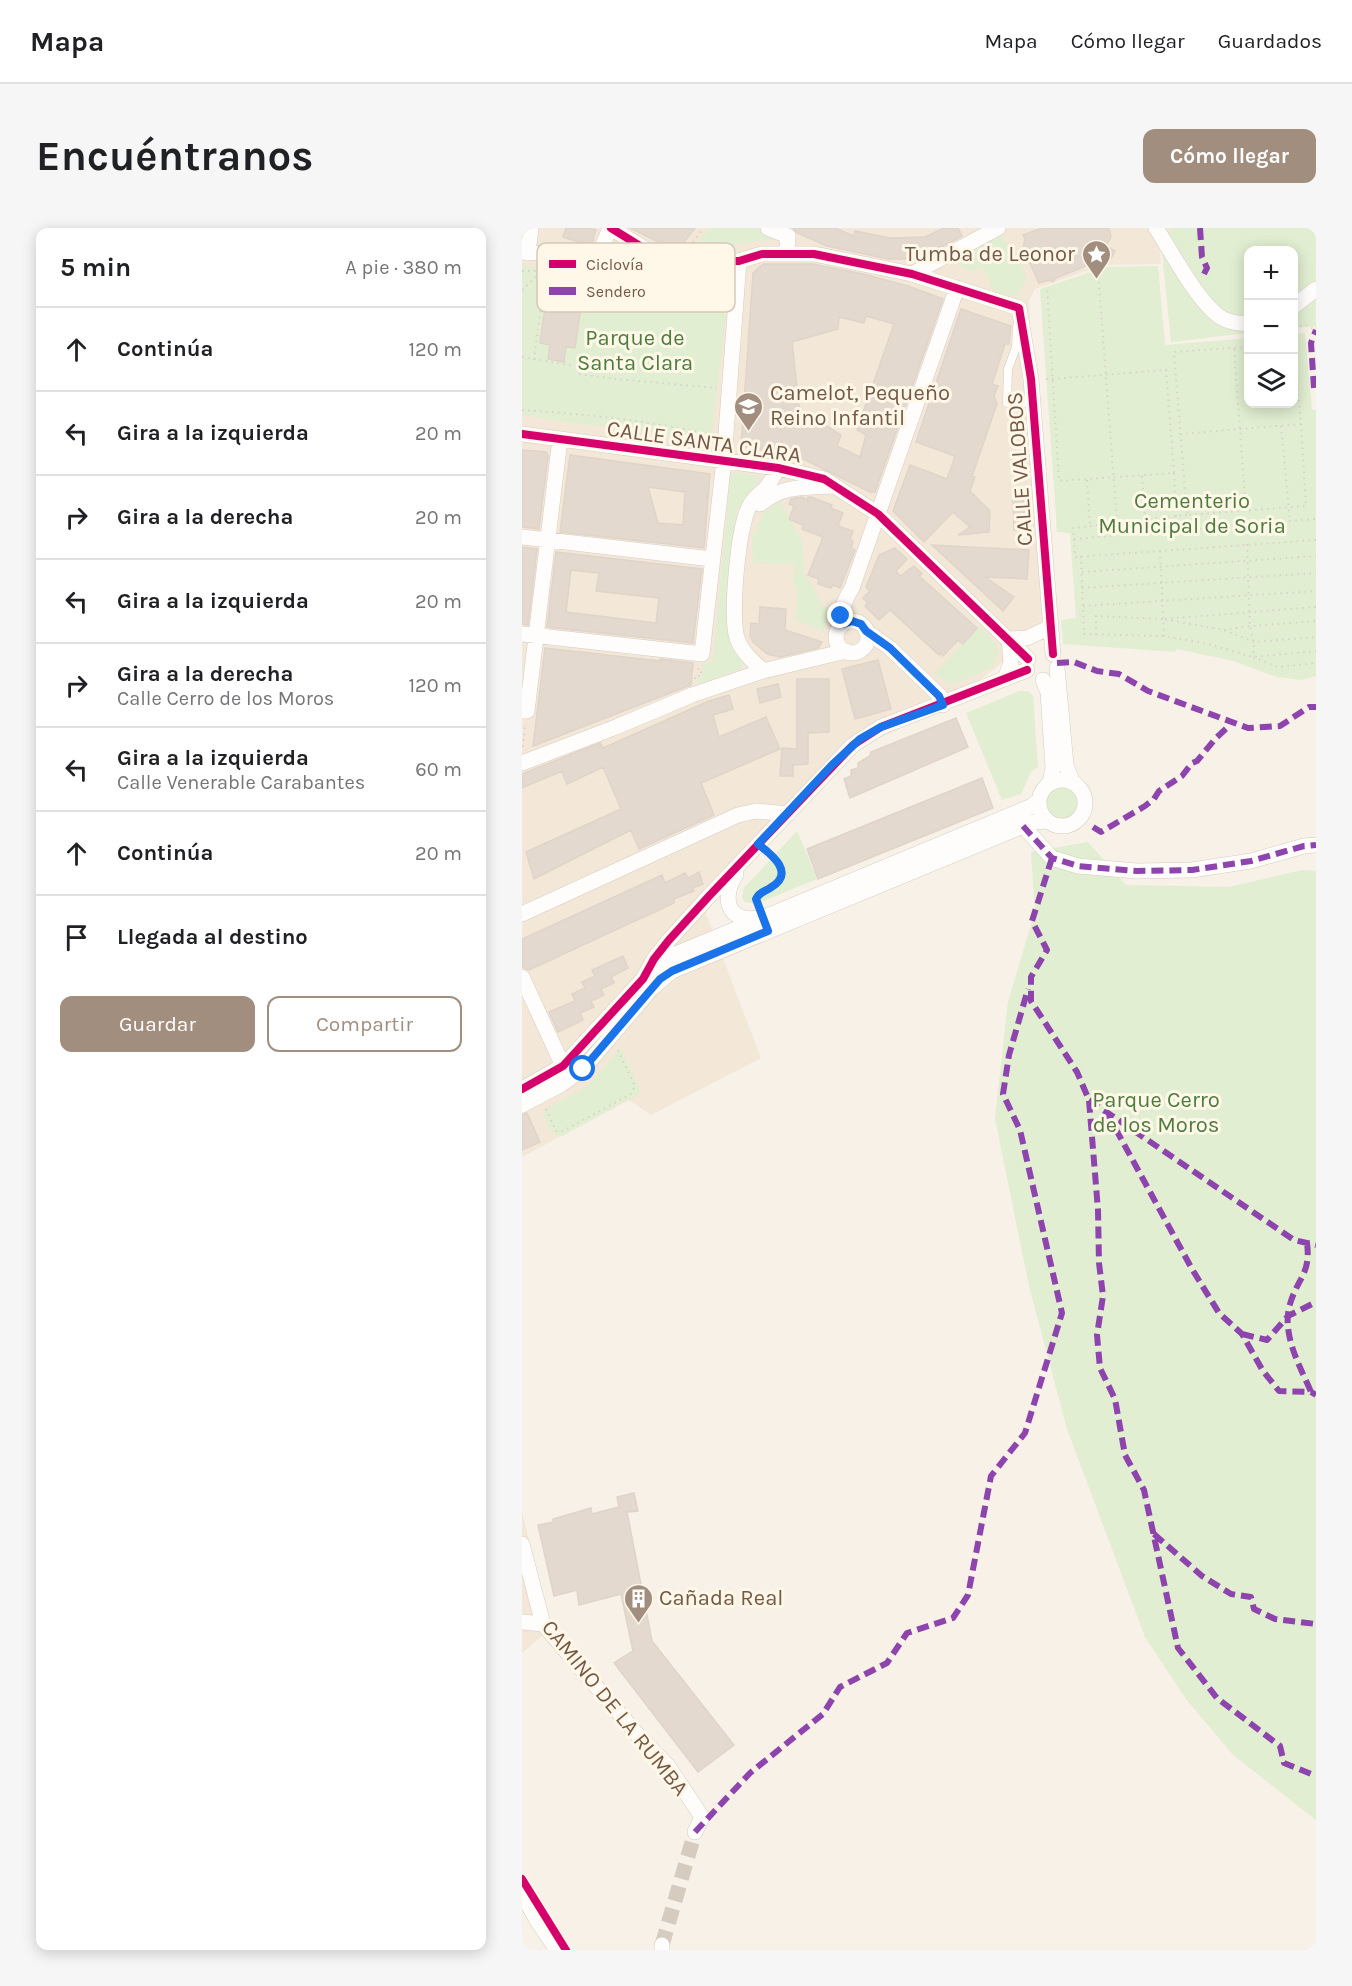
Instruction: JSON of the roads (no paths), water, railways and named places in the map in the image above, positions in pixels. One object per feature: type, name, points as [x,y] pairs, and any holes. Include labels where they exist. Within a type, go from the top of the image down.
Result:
[{"type":"street","points":[[525,252],[531,228]]},
{"type":"street","points":[[604,243],[611,228],[635,243]]},
{"type":"street","points":[[768,228],[788,236],[787,253]]},
{"type":"street","points":[[912,274],[998,228]]},
{"type":"street","points":[[1156,228],[1205,304],[1220,317],[1233,323],[1244,324]]},
{"type":"street","points":[[735,261],[762,254],[787,253],[842,258],[912,274],[1019,308]]},
{"type":"street","points":[[735,309],[739,261]]},
{"type":"street","points":[[864,647],[867,639],[855,625],[856,614],[852,588],[957,288]]},
{"type":"street","points":[[1298,302],[1316,289]]},
{"type":"street","name":"CALLE VALOBOS","points":[[1019,308],[1031,379],[1051,627],[1041,659],[1066,765],[1072,781]]},
{"type":"street","points":[[529,635],[700,659],[724,460],[735,312]]},
{"type":"street","name":"CALLE SANTA CLARA","points":[[522,434],[778,468],[824,479],[878,514],[1009,639],[1041,659],[1033,678],[1043,680],[1048,692],[1053,768],[1050,783]]},
{"type":"street","points":[[524,711],[529,635],[548,541],[560,439]]},
{"type":"street","points":[[763,670],[748,657],[738,641],[734,626],[738,560],[744,518],[750,504],[768,486],[778,468]]},
{"type":"street","points":[[744,518],[773,493],[785,489],[833,486]]},
{"type":"street","points":[[522,537],[712,559]]},
{"type":"street","points":[[841,645],[837,630],[855,625],[890,648],[939,696],[943,705]]},
{"type":"street","points":[[1005,679],[1011,663],[1009,639],[1027,638],[1051,627]]},
{"type":"street","points":[[522,763],[693,695],[763,670],[816,658],[841,645]]},
{"type":"street","points":[[841,645],[856,652],[864,647],[890,648]]},
{"type":"street","points":[[765,917],[749,920],[734,913],[727,897],[730,883],[758,844],[832,765],[860,739],[881,727],[943,705],[1005,679],[1041,659]]},
{"type":"street","points":[[1064,779],[1072,781],[1078,786],[1086,800],[1082,815],[1070,825],[1054,825],[1047,820],[1039,808],[1041,793],[1050,783],[1064,779]]},
{"type":"street","points":[[522,1089],[563,1066],[661,962],[1025,809],[1039,800]]},
{"type":"street","points":[[522,914],[738,815],[756,811],[788,814]]},
{"type":"street","points":[[522,1105],[562,1084],[583,1069],[651,989],[672,971],[1023,825],[1047,820]]},
{"type":"street","points":[[1023,825],[1052,858],[1078,866],[1137,871],[1192,870],[1251,861],[1304,846],[1316,845]]},
{"type":"street","points":[[643,979],[654,959],[669,940],[748,857]]},
{"type":"street","points":[[523,981],[563,1066]]},
{"type":"street","name":"CAMINO DE LA RUMBA","points":[[522,1544],[543,1624],[636,1733],[668,1766],[702,1817],[695,1832]]},
{"type":"street","points":[[522,1622],[543,1624]]},
{"type":"street","points":[[522,1894],[557,1950]]},
{"type":"lane","points":[[1019,308],[1016,347],[1008,369],[1007,404],[1032,403]]},
{"type":"tunnel","points":[[662,1945],[695,1832]]},
{"type":"place","name":"Tumba de Leonor","points":[[1096,280]]},
{"type":"place","name":"Camelot, Pequeño Reino Infantil","points":[[749,432]]},
{"type":"place","name":"Cañada Real","points":[[638,1624]]},
{"type":"park label","name":"Parque de Santa Clara","points":[[635,350]]},
{"type":"park label","name":"Cementerio Municipal de Soria","points":[[1192,514]]},
{"type":"park label","name":"Parque Cerro de los Moros","points":[[1156,1112]]}]
